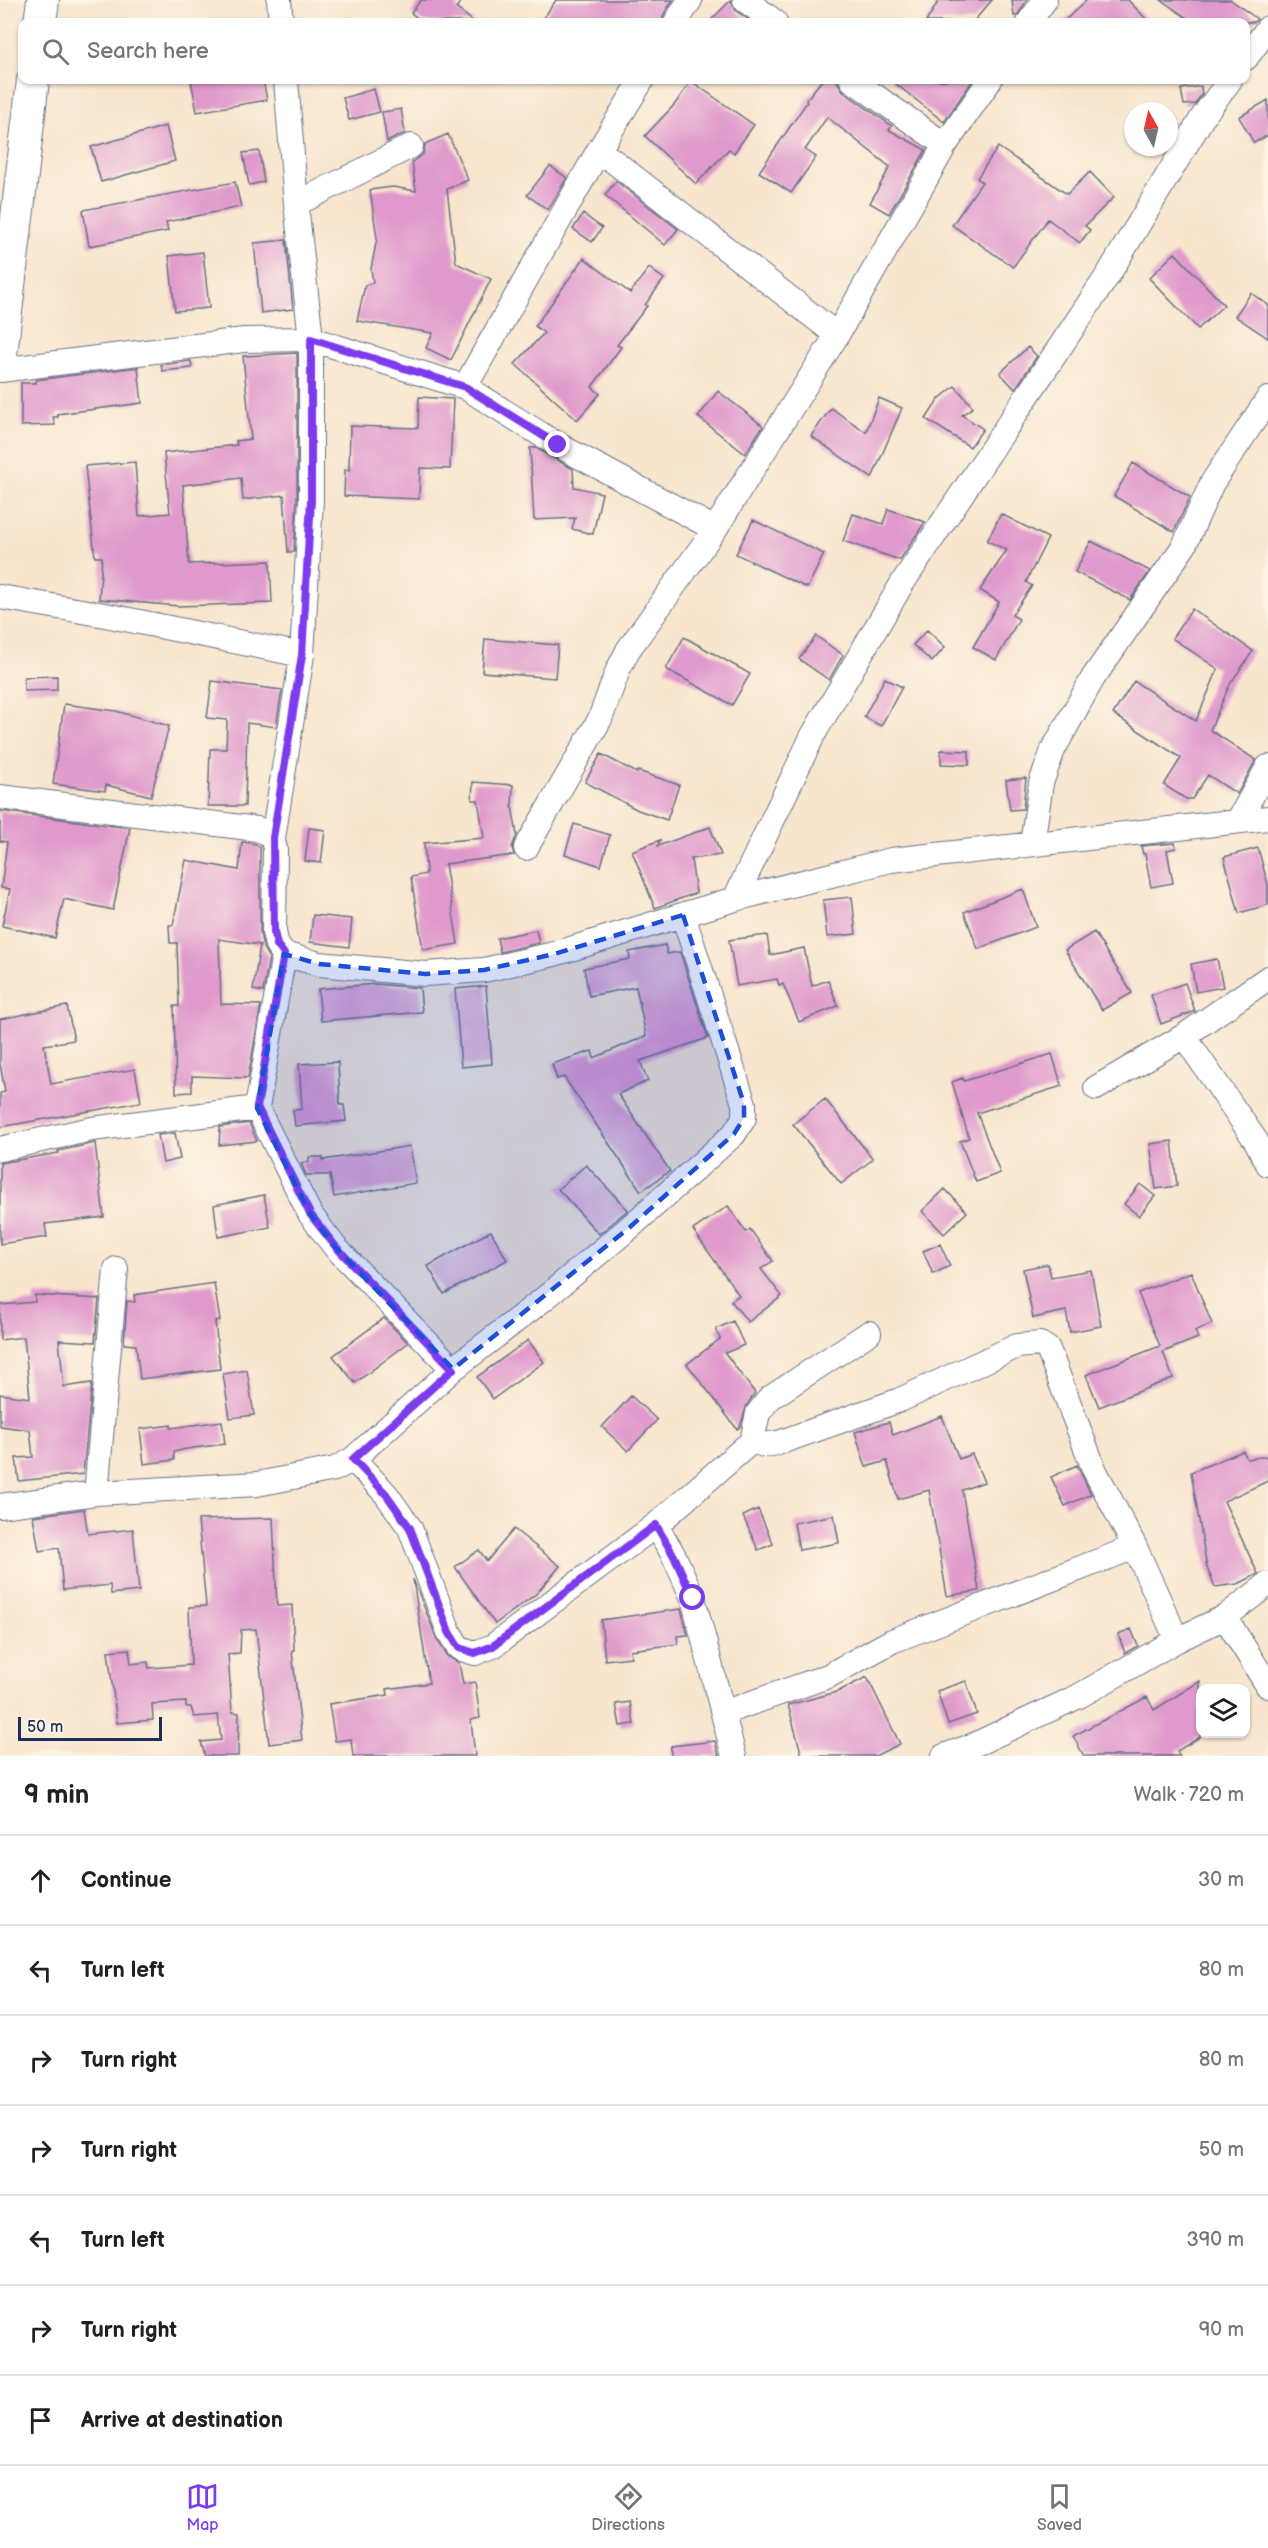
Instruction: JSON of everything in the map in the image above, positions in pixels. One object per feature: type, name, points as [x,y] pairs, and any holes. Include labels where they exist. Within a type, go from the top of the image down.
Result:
[{"type":"main road","points":[[41,18],[43,0]]},
{"type":"main road","points":[[0,363],[10,190],[32,84]]},
{"type":"street","points":[[279,0],[281,18]]},
{"type":"street","points":[[679,18],[690,0]]},
{"type":"street","points":[[745,0],[770,18]]},
{"type":"street","points":[[1032,18],[1045,0]]},
{"type":"street","points":[[1250,51],[1268,27]]},
{"type":"street","points":[[286,84],[296,204],[311,339],[311,500],[302,655],[273,838],[274,932],[277,945],[284,954],[319,964],[425,974],[484,970],[554,954],[735,899],[891,860],[1268,818]]},
{"type":"street","points":[[465,387],[599,150],[640,84]]},
{"type":"street","points":[[858,84],[945,145]]},
{"type":"street","points":[[526,848],[600,719],[618,670],[628,651],[715,529],[837,335],[945,145],[987,84]]},
{"type":"street","points":[[735,899],[813,735],[903,582],[1108,275],[1204,115],[1227,84]]},
{"type":"street","points":[[296,204],[411,146]]},
{"type":"street","points":[[599,150],[837,335]]},
{"type":"street","points":[[0,370],[244,340],[311,339],[465,387],[558,445],[715,529]]},
{"type":"street","points":[[1032,844],[1041,783],[1053,750],[1093,678],[1184,546],[1212,483],[1268,399]]},
{"type":"street","points":[[0,597],[105,615],[302,655]]},
{"type":"street","points":[[1238,821],[1268,767]]},
{"type":"street","points":[[0,797],[257,829],[267,832],[273,838]]},
{"type":"street","points":[[0,1506],[96,1493],[257,1484],[335,1469],[353,1459],[453,1369],[545,1298],[630,1227],[734,1134],[744,1118],[744,1104],[683,915]]},
{"type":"street","points":[[284,954],[257,1107],[310,1214],[336,1247],[453,1369]]},
{"type":"street","points":[[1096,1088],[1184,1036],[1268,978]]},
{"type":"street","points":[[1184,1036],[1256,1142],[1268,1164]]},
{"type":"street","points":[[0,1149],[92,1129],[257,1107]]},
{"type":"street","points":[[96,1493],[116,1269]]},
{"type":"street","points":[[353,1459],[386,1494],[410,1528],[449,1632],[459,1648],[475,1653],[493,1646],[656,1525],[752,1441],[758,1413],[770,1398],[869,1333]]},
{"type":"street","points":[[752,1441],[764,1444],[778,1443],[900,1400],[1017,1346],[1040,1344],[1048,1349],[1094,1469],[1135,1547],[1177,1640]]},
{"type":"street","points":[[656,1525],[674,1556],[693,1598],[734,1756]]},
{"type":"street","points":[[723,1713],[828,1676],[892,1641],[1135,1547]]},
{"type":"street","points":[[944,1756],[974,1745],[1079,1696],[1177,1640],[1225,1617],[1268,1584]]},
{"type":"street","points":[[1225,1617],[1268,1686]]},
{"type":"highlighted area","points":[[683,915],[744,1104],[744,1118],[734,1134],[630,1227],[453,1369],[335,1247],[310,1214],[257,1108],[284,954],[319,964],[425,974],[484,970],[554,954]]},
{"type":"building","points":[[421,0],[462,0],[456,8],[469,18],[418,18],[411,13]]},
{"type":"building","points":[[556,0],[673,0],[663,18],[544,18]]},
{"type":"building","points":[[731,0],[736,11],[746,18],[713,18]]},
{"type":"building","points":[[939,0],[992,0],[976,18],[928,18]]},
{"type":"building","points":[[1012,0],[1027,0],[1017,16],[1014,16]]},
{"type":"building","points":[[1087,0],[1128,0],[1145,18],[1067,18]]},
{"type":"building","points":[[1161,0],[1231,0],[1257,19],[1250,22],[1250,18],[1187,18]]},
{"type":"building","points":[[192,84],[264,84],[267,100],[197,112]]},
{"type":"building","points":[[689,84],[695,84],[754,125],[734,153],[729,149],[696,184],[645,136],[675,104]]},
{"type":"building","points":[[819,84],[839,84],[844,92],[892,126],[889,130],[926,150],[889,214],[870,203],[890,167],[827,117],[805,150],[816,157],[791,193],[759,172],[807,102],[806,100]]},
{"type":"building","points":[[896,84],[970,84],[944,122]]},
{"type":"building","points":[[1201,86],[1202,94],[1195,104],[1184,105],[1181,89]]},
{"type":"building","points":[[374,89],[380,112],[349,120],[343,98]]},
{"type":"building","points":[[1268,100],[1268,135],[1254,143],[1239,117]]},
{"type":"building","points":[[401,109],[405,133],[387,142],[382,112]]},
{"type":"building","points":[[166,126],[175,161],[101,182],[91,147]]},
{"type":"building","points":[[448,134],[468,180],[447,189],[456,263],[491,279],[451,360],[426,348],[433,333],[357,321],[365,285],[373,283],[371,269],[377,238],[370,190],[393,187],[416,191],[412,162],[423,154],[425,144]]},
{"type":"building","points":[[998,147],[1067,194],[1090,172],[1114,197],[1085,226],[1090,230],[1080,243],[1048,219],[1013,267],[952,225],[982,182],[977,178]]},
{"type":"building","points":[[259,151],[264,182],[249,185],[243,153]]},
{"type":"building","points":[[550,166],[567,178],[548,210],[527,195]]},
{"type":"building","points":[[616,181],[678,229],[665,245],[605,195]]},
{"type":"building","points":[[235,182],[241,207],[166,222],[168,231],[89,246],[83,210]]},
{"type":"building","points":[[583,214],[602,228],[592,242],[573,229]]},
{"type":"building","points":[[286,240],[293,309],[261,313],[254,243]]},
{"type":"building","points":[[203,252],[209,308],[175,311],[169,256]]},
{"type":"building","points":[[1175,253],[1224,305],[1198,329],[1149,278]]},
{"type":"building","points":[[584,258],[630,293],[649,268],[664,279],[645,305],[647,306],[617,345],[621,347],[592,387],[600,394],[577,420],[515,364],[544,333],[535,326]]},
{"type":"building","points":[[1251,293],[1268,305],[1268,338],[1235,316]]},
{"type":"building","points":[[1028,347],[1037,356],[1015,389],[1000,373]]},
{"type":"building","points":[[297,353],[297,500],[294,552],[288,552],[284,495],[243,500],[241,478],[183,485],[189,564],[270,561],[272,603],[179,606],[99,599],[102,557],[95,557],[85,466],[135,462],[139,516],[170,513],[164,453],[237,445],[236,441],[251,439],[243,356]]},
{"type":"building","points":[[191,361],[192,368],[162,371],[161,365]]},
{"type":"building","points":[[138,367],[142,403],[57,414],[58,417],[53,417],[55,425],[21,426],[21,383],[36,383],[36,380]]},
{"type":"building","points":[[955,386],[973,407],[962,415],[983,429],[970,447],[926,419],[939,399]]},
{"type":"building","points":[[718,391],[763,426],[745,454],[698,417]]},
{"type":"building","points":[[419,397],[453,399],[450,469],[420,468],[419,499],[344,496],[345,470],[349,470],[350,426],[418,428]]},
{"type":"building","points":[[879,398],[902,408],[872,478],[811,436],[831,408],[866,432]]},
{"type":"building","points":[[530,448],[536,448],[573,469],[574,487],[602,493],[593,534],[572,529],[575,518],[534,520]]},
{"type":"building","points":[[1133,463],[1190,497],[1174,532],[1114,496]]},
{"type":"building","points":[[888,509],[925,522],[900,560],[843,541],[853,514],[883,524]]},
{"type":"building","points":[[1001,514],[1048,538],[1026,582],[1032,586],[1012,615],[1019,619],[996,660],[973,647],[999,602],[980,590],[1007,550],[987,541]]},
{"type":"building","points":[[753,520],[824,554],[807,588],[736,554]]},
{"type":"building","points":[[1091,541],[1150,571],[1130,600],[1075,572]]},
{"type":"building","points":[[1192,609],[1253,651],[1230,684],[1210,730],[1256,760],[1237,794],[1208,775],[1192,799],[1186,799],[1164,785],[1181,758],[1113,714],[1134,681],[1196,721],[1218,669],[1172,638]]},
{"type":"building","points":[[927,630],[945,647],[932,662],[913,645]]},
{"type":"building","points":[[816,636],[843,655],[829,680],[799,659]]},
{"type":"building","points":[[684,637],[750,674],[732,705],[666,669]]},
{"type":"building","points":[[485,639],[558,645],[555,678],[482,672]]},
{"type":"building","points":[[57,676],[57,690],[24,691],[24,677]]},
{"type":"building","points":[[885,678],[902,687],[881,726],[864,717]]},
{"type":"building","points":[[212,681],[282,690],[276,727],[247,723],[245,806],[208,806],[210,749],[226,749],[227,720],[207,718]]},
{"type":"building","points":[[64,704],[116,711],[169,726],[151,796],[106,785],[105,791],[53,784]]},
{"type":"building","points":[[941,750],[969,751],[969,765],[941,764]]},
{"type":"building","points":[[601,754],[637,773],[638,771],[679,785],[667,820],[638,810],[585,782]]},
{"type":"building","points":[[1026,778],[1023,809],[1010,810],[1006,780]]},
{"type":"building","points":[[473,782],[513,785],[512,806],[517,835],[512,847],[514,855],[445,864],[458,944],[423,950],[411,877],[426,874],[424,843],[484,838],[478,800],[472,800]]},
{"type":"building","points":[[0,811],[130,828],[113,910],[64,899],[55,938],[2,926],[10,889],[1,888],[7,842],[0,841]]},
{"type":"building","points":[[574,824],[610,835],[601,866],[565,854]]},
{"type":"building","points":[[710,827],[721,855],[691,859],[696,893],[655,908],[632,851],[660,840],[658,846]]},
{"type":"building","points":[[309,828],[325,830],[321,863],[305,861]]},
{"type":"building","points":[[242,842],[256,844],[260,848],[260,932],[263,948],[269,958],[263,992],[253,990],[260,945],[219,939],[221,1004],[261,1005],[248,1078],[192,1076],[192,1092],[176,1093],[174,1006],[179,1006],[177,943],[170,943],[169,925],[173,925],[186,860],[239,870]]},
{"type":"building","points":[[1175,843],[1176,848],[1167,850],[1173,883],[1151,887],[1145,854],[1141,846]]},
{"type":"building","points":[[1258,848],[1268,885],[1268,905],[1239,913],[1224,857]]},
{"type":"building","points":[[1023,889],[1036,927],[978,949],[964,912]]},
{"type":"building","points":[[852,897],[856,934],[827,937],[823,900]]},
{"type":"building","points":[[313,915],[352,919],[349,947],[310,942]]},
{"type":"building","points":[[536,930],[539,943],[500,952],[497,938]]},
{"type":"building","points":[[1094,932],[1132,993],[1102,1010],[1065,950]]},
{"type":"building","points":[[767,935],[770,955],[804,948],[812,986],[828,980],[838,1006],[799,1022],[783,984],[779,985],[777,979],[737,986],[729,940]]},
{"type":"building","points":[[665,945],[667,954],[680,952],[708,1038],[640,1061],[648,1081],[618,1094],[670,1171],[641,1191],[564,1077],[557,1079],[552,1064],[592,1051],[594,1058],[646,1036],[636,987],[589,996],[584,968],[630,959],[629,952]]},
{"type":"building","points":[[1217,959],[1223,987],[1196,992],[1191,964]]},
{"type":"building","points":[[1185,983],[1195,1011],[1161,1024],[1151,995]]},
{"type":"building","points":[[375,984],[420,988],[422,1012],[321,1021],[318,989]]},
{"type":"building","points":[[486,986],[492,1064],[461,1067],[455,989]]},
{"type":"building","points":[[67,1006],[74,1040],[44,1045],[51,1084],[135,1069],[141,1102],[0,1127],[0,1093],[5,1092],[0,1064],[0,1019]]},
{"type":"building","points":[[1052,1054],[1062,1086],[977,1113],[1000,1173],[976,1182],[960,1141],[969,1138],[952,1082],[963,1078],[964,1081]]},
{"type":"building","points":[[338,1062],[340,1105],[344,1105],[346,1121],[295,1126],[293,1110],[302,1109],[299,1064]]},
{"type":"building","points":[[825,1099],[873,1159],[841,1184],[793,1124]]},
{"type":"building","points":[[249,1123],[257,1141],[219,1145],[220,1127]]},
{"type":"building","points":[[175,1133],[180,1159],[163,1163],[158,1135]]},
{"type":"building","points":[[1172,1141],[1177,1186],[1156,1189],[1150,1144]]},
{"type":"building","points":[[95,1143],[104,1217],[45,1224],[47,1237],[0,1244],[0,1163],[59,1153],[58,1151]]},
{"type":"building","points":[[410,1146],[416,1183],[334,1197],[330,1175],[306,1175],[301,1163],[309,1162],[309,1157],[323,1157],[323,1160]]},
{"type":"building","points":[[586,1165],[628,1210],[599,1234],[558,1189]]},
{"type":"building","points":[[1140,1184],[1155,1196],[1139,1216],[1124,1204]]},
{"type":"building","points":[[945,1189],[967,1212],[944,1234],[922,1211]]},
{"type":"building","points":[[264,1195],[270,1227],[218,1237],[214,1205]]},
{"type":"building","points":[[728,1206],[746,1232],[750,1229],[773,1261],[761,1269],[782,1296],[748,1322],[731,1301],[739,1295],[693,1230]]},
{"type":"building","points":[[491,1231],[507,1260],[444,1294],[428,1266]]},
{"type":"building","points":[[940,1244],[950,1266],[933,1274],[923,1251]]},
{"type":"building","points":[[1048,1264],[1051,1277],[1091,1270],[1101,1326],[1070,1332],[1066,1311],[1033,1318],[1023,1269]]},
{"type":"building","points":[[1191,1272],[1212,1324],[1195,1331],[1198,1338],[1163,1352],[1173,1378],[1099,1407],[1086,1375],[1160,1346],[1138,1293]]},
{"type":"building","points":[[214,1283],[220,1321],[215,1321],[220,1369],[140,1379],[136,1345],[124,1344],[127,1301],[135,1302],[134,1295]]},
{"type":"building","points":[[35,1295],[99,1299],[95,1342],[59,1340],[64,1387],[92,1383],[83,1474],[19,1481],[16,1458],[33,1457],[30,1430],[0,1426],[0,1394],[30,1398],[24,1337],[0,1340],[0,1305],[35,1302]]},
{"type":"building","points":[[384,1318],[408,1343],[355,1383],[333,1356]]},
{"type":"building","points":[[733,1321],[744,1345],[725,1353],[755,1393],[737,1429],[687,1364],[720,1339],[716,1329]]},
{"type":"building","points":[[528,1340],[544,1362],[493,1399],[477,1377]]},
{"type":"building","points":[[247,1370],[254,1415],[230,1418],[223,1374]]},
{"type":"building","points":[[631,1396],[657,1420],[628,1451],[602,1427]]},
{"type":"building","points":[[942,1416],[959,1459],[972,1454],[984,1482],[962,1490],[979,1591],[947,1596],[929,1490],[898,1499],[887,1461],[866,1467],[855,1432],[889,1422],[893,1435]]},
{"type":"building","points":[[222,1421],[225,1444],[186,1449],[174,1452],[174,1460],[144,1464],[140,1429],[171,1425],[171,1428]]},
{"type":"building","points":[[1243,1451],[1247,1459],[1268,1456],[1268,1481],[1224,1501],[1258,1574],[1238,1584],[1215,1587],[1207,1568],[1191,1472]]},
{"type":"building","points":[[1077,1465],[1091,1494],[1065,1506],[1051,1477]]},
{"type":"building","points":[[84,1509],[88,1534],[133,1529],[139,1591],[111,1594],[110,1585],[63,1590],[59,1548],[39,1551],[33,1516]]},
{"type":"building","points":[[758,1509],[773,1544],[758,1550],[743,1516]]},
{"type":"building","points":[[834,1515],[839,1543],[799,1550],[794,1523]]},
{"type":"building","points":[[273,1518],[277,1606],[292,1605],[294,1650],[292,1651],[302,1740],[269,1744],[256,1629],[241,1630],[240,1653],[228,1654],[232,1712],[239,1713],[238,1756],[205,1756],[201,1742],[221,1740],[218,1715],[194,1717],[191,1707],[186,1707],[186,1702],[152,1704],[153,1720],[117,1723],[108,1651],[129,1649],[131,1664],[148,1662],[149,1668],[191,1665],[189,1607],[206,1606],[198,1520]]},
{"type":"building","points":[[514,1529],[560,1566],[536,1594],[495,1624],[455,1567],[479,1550],[487,1561]]},
{"type":"building","points":[[413,1579],[437,1639],[447,1656],[459,1663],[463,1684],[475,1682],[480,1718],[471,1720],[475,1756],[353,1756],[351,1739],[335,1741],[329,1704],[388,1695],[387,1689],[429,1683]]},
{"type":"building","points":[[681,1609],[688,1635],[677,1636],[678,1644],[630,1650],[631,1657],[605,1660],[601,1620]]},
{"type":"building","points":[[1131,1629],[1138,1646],[1125,1653],[1118,1634]]},
{"type":"building","points":[[867,1677],[900,1744],[875,1756],[802,1756],[788,1705],[837,1692]]},
{"type":"building","points":[[966,1681],[977,1714],[948,1724],[937,1691]]},
{"type":"building","points":[[1200,1681],[1200,1684],[1196,1684],[1196,1738],[1198,1738],[1177,1751],[1180,1756],[1084,1756],[1073,1736],[1147,1697],[1154,1710]]},
{"type":"building","points":[[630,1702],[634,1724],[620,1726],[616,1704]]},
{"type":"building","points":[[715,1741],[719,1756],[671,1756],[671,1746]]},
{"type":"route","points":[[558,445],[465,387],[311,339],[311,500],[302,655],[273,838],[275,849],[274,932],[277,945],[284,954],[257,1107],[310,1214],[336,1247],[453,1369],[353,1459],[386,1494],[410,1528],[449,1632],[459,1648],[475,1653],[493,1646],[656,1525],[674,1556],[693,1598]]}]
